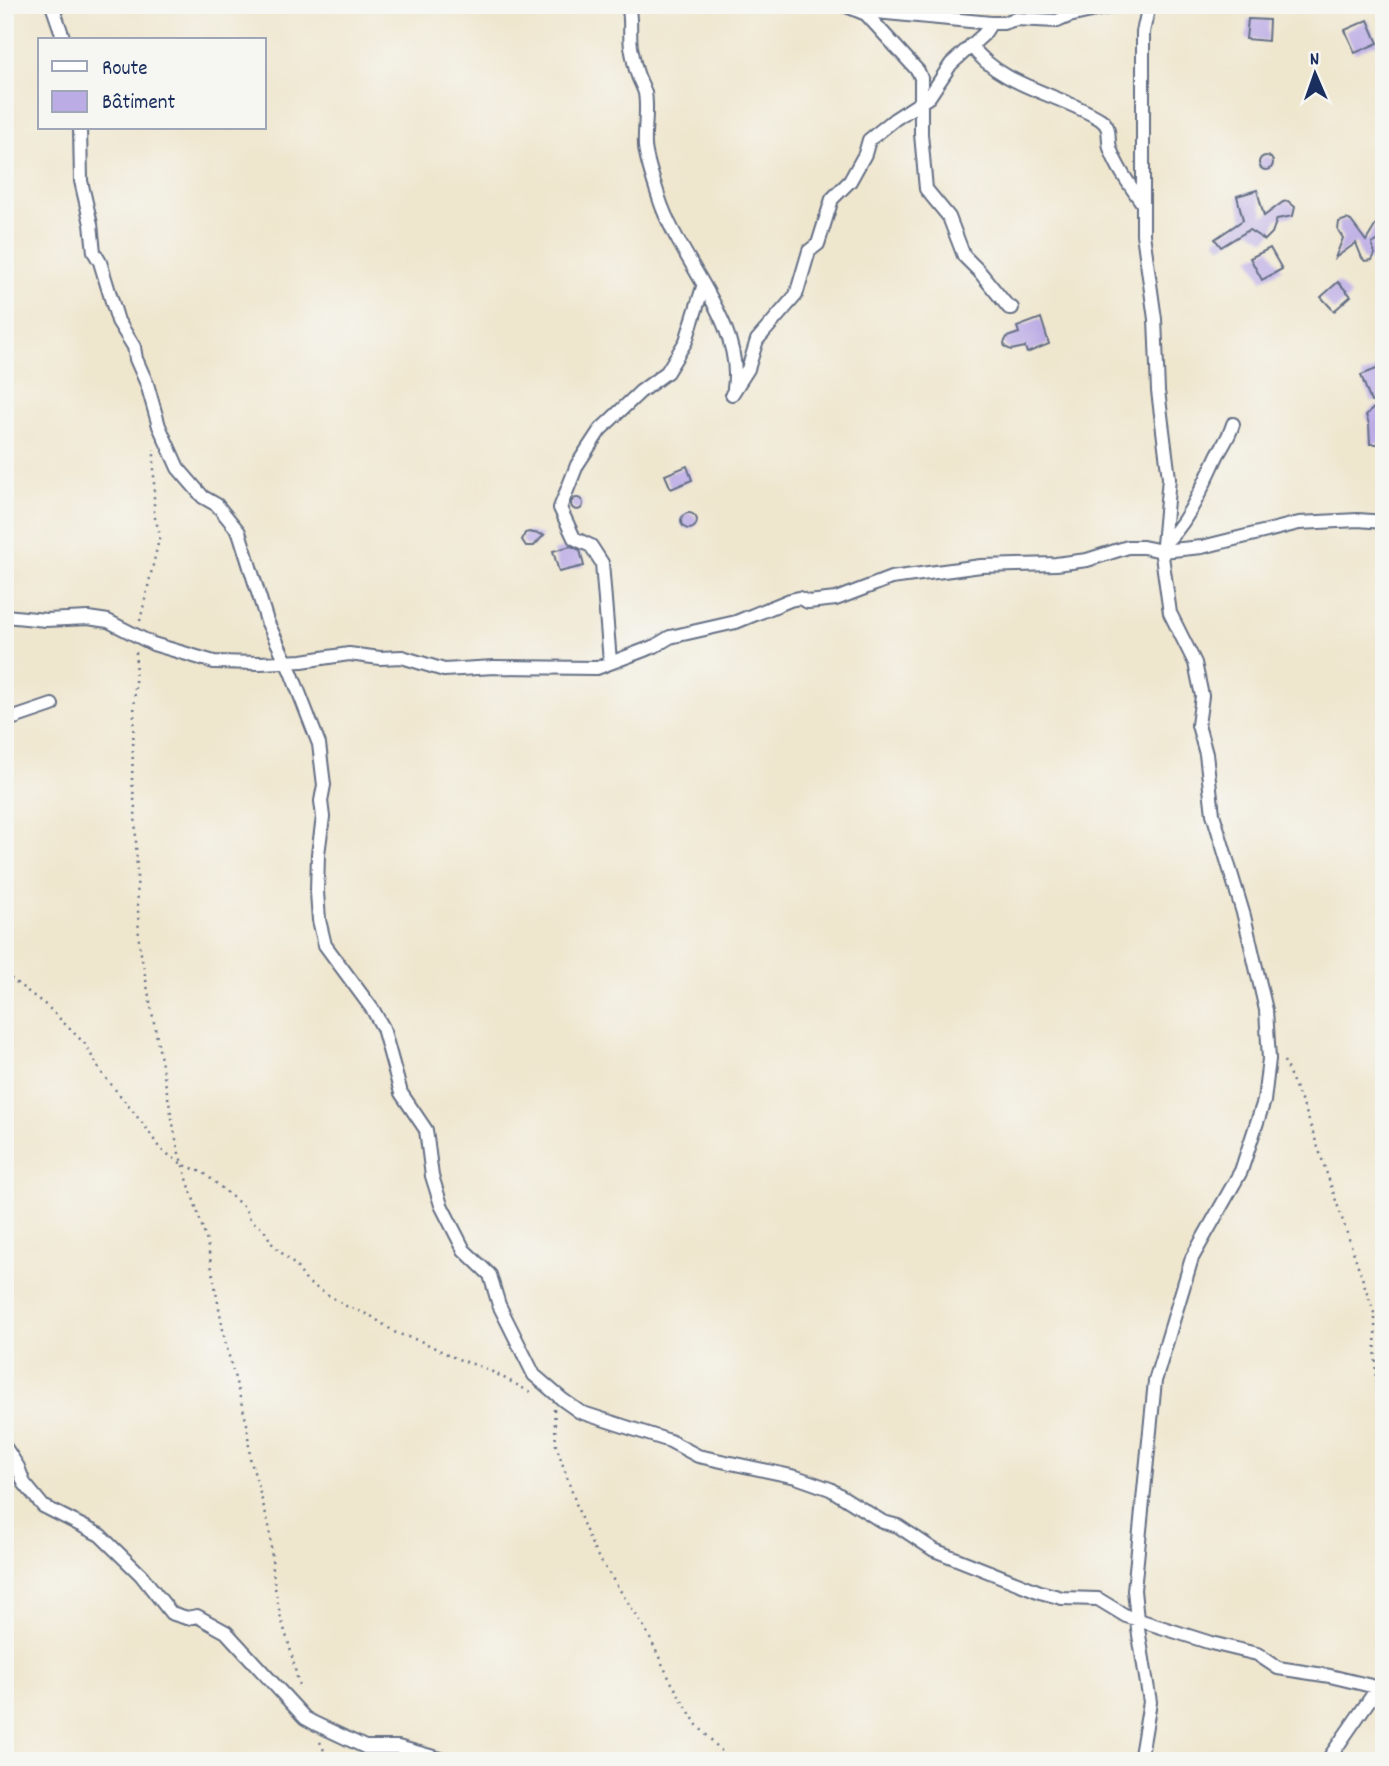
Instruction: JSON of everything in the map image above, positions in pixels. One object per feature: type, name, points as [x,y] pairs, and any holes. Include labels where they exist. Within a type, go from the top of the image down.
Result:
[{"type":"street","points":[[52,5],[63,38]]},
{"type":"street","points":[[628,5],[636,72],[645,92],[645,145],[649,161],[665,214],[688,262],[727,330],[735,377],[733,394],[748,369],[757,340],[796,295],[809,251],[818,244],[832,199],[850,181],[865,154],[869,140],[929,97],[951,64],[984,34],[991,23]]},
{"type":"street","points":[[844,5],[866,14],[918,71],[921,78],[921,134],[926,189],[949,217],[964,256],[1009,308],[1012,308]]},
{"type":"street","points":[[866,14],[876,12],[1003,23],[1016,19],[1057,21],[1118,5]]},
{"type":"street","points":[[1140,1761],[1150,1702],[1134,1590],[1155,1381],[1192,1258],[1241,1171],[1264,1101],[1269,1059],[1266,1010],[1244,916],[1213,814],[1206,754],[1198,725],[1202,696],[1195,663],[1170,613],[1163,548],[1169,478],[1158,391],[1155,319],[1143,234],[1143,32],[1149,5]]},
{"type":"street","points":[[971,45],[982,61],[996,70],[1102,120],[1110,130],[1109,146],[1143,204]]},
{"type":"street","points":[[80,130],[81,181],[91,224],[93,252],[100,262],[118,321],[134,347],[159,426],[178,468],[203,496],[217,505],[239,532],[267,621],[310,718],[322,759],[324,785],[317,892],[319,920],[325,946],[373,1010],[383,1028],[401,1093],[426,1130],[432,1176],[441,1205],[464,1251],[490,1275],[499,1305],[534,1375],[580,1412],[670,1441],[698,1456],[796,1477],[830,1489],[883,1522],[898,1526],[934,1550],[1040,1592],[1062,1598],[1098,1599],[1126,1616],[1211,1643],[1257,1654],[1278,1668],[1382,1685],[1328,1761]]},
{"type":"street","points":[[610,662],[602,563],[591,546],[574,538],[560,508],[577,466],[600,430],[640,392],[667,372],[686,341],[703,287]]},
{"type":"street","points":[[1163,548],[1187,514],[1233,424]]},
{"type":"street","points":[[5,616],[46,621],[88,618],[108,621],[153,644],[214,662],[302,661],[349,654],[380,658],[402,657],[444,670],[494,667],[597,668],[629,657],[670,637],[736,622],[790,600],[799,598],[808,602],[836,599],[891,578],[981,566],[1056,564],[1087,560],[1128,547],[1163,548],[1220,544],[1299,523],[1358,520],[1384,522]]},
{"type":"street","points":[[5,721],[52,705]]},
{"type":"street","points":[[5,1447],[18,1467],[24,1483],[43,1506],[100,1535],[141,1575],[171,1614],[187,1618],[197,1616],[226,1632],[305,1718],[365,1747],[398,1746],[448,1761]]},
{"type":"path","points":[[159,426],[153,452],[155,514],[160,535],[136,636],[132,780],[139,943],[164,1087],[182,1164],[207,1242],[225,1341],[247,1423],[250,1458],[269,1525],[279,1615],[304,1699]]},
{"type":"path","points":[[5,974],[47,1006],[85,1044],[101,1072],[160,1149],[182,1164],[204,1173],[243,1207],[251,1220],[264,1230],[273,1245],[296,1266],[307,1282],[405,1337],[487,1369],[533,1394]]},
{"type":"path","points":[[1281,1057],[1306,1112],[1375,1316],[1376,1394],[1384,1407]]},
{"type":"path","points":[[553,1406],[556,1445],[596,1552],[646,1630],[670,1680],[697,1725],[731,1761]]},
{"type":"path","points":[[314,1723],[329,1761]]},
{"type":"building","points":[[1248,19],[1269,20],[1268,41],[1246,39]]},
{"type":"building","points":[[1368,20],[1378,43],[1355,53],[1345,30]]},
{"type":"building","points":[[1263,156],[1269,156],[1273,163],[1269,170],[1263,170],[1259,166],[1259,160]]},
{"type":"building","points":[[1257,190],[1264,216],[1288,201],[1295,207],[1293,216],[1277,219],[1272,233],[1265,240],[1249,230],[1221,247],[1215,239],[1243,220],[1237,196]]},
{"type":"building","points":[[1384,211],[1384,237],[1372,244],[1375,254],[1372,260],[1365,261],[1362,258],[1356,243],[1335,258],[1343,238],[1338,230],[1339,222],[1347,219],[1351,221],[1366,241]]},
{"type":"building","points":[[1270,248],[1282,269],[1262,280],[1250,258]]},
{"type":"building","points":[[1338,282],[1351,296],[1334,311],[1321,297]]},
{"type":"building","points":[[1041,318],[1049,344],[1027,353],[1025,347],[1011,350],[1005,347],[1007,337],[1019,333],[1017,327]]},
{"type":"building","points":[[1384,366],[1384,397],[1371,402],[1361,375]]},
{"type":"building","points":[[1377,405],[1383,414],[1384,444],[1370,444],[1366,415]]},
{"type":"building","points":[[687,466],[692,480],[671,489],[665,475]]},
{"type":"building","points":[[577,498],[583,504],[577,510],[571,504]]},
{"type":"building","points":[[689,513],[695,515],[695,527],[689,529],[683,527],[681,521],[683,515]]},
{"type":"building","points":[[525,533],[544,535],[534,546],[526,546],[522,540]]},
{"type":"building","points":[[571,546],[580,550],[584,566],[559,572],[553,551]]}]
